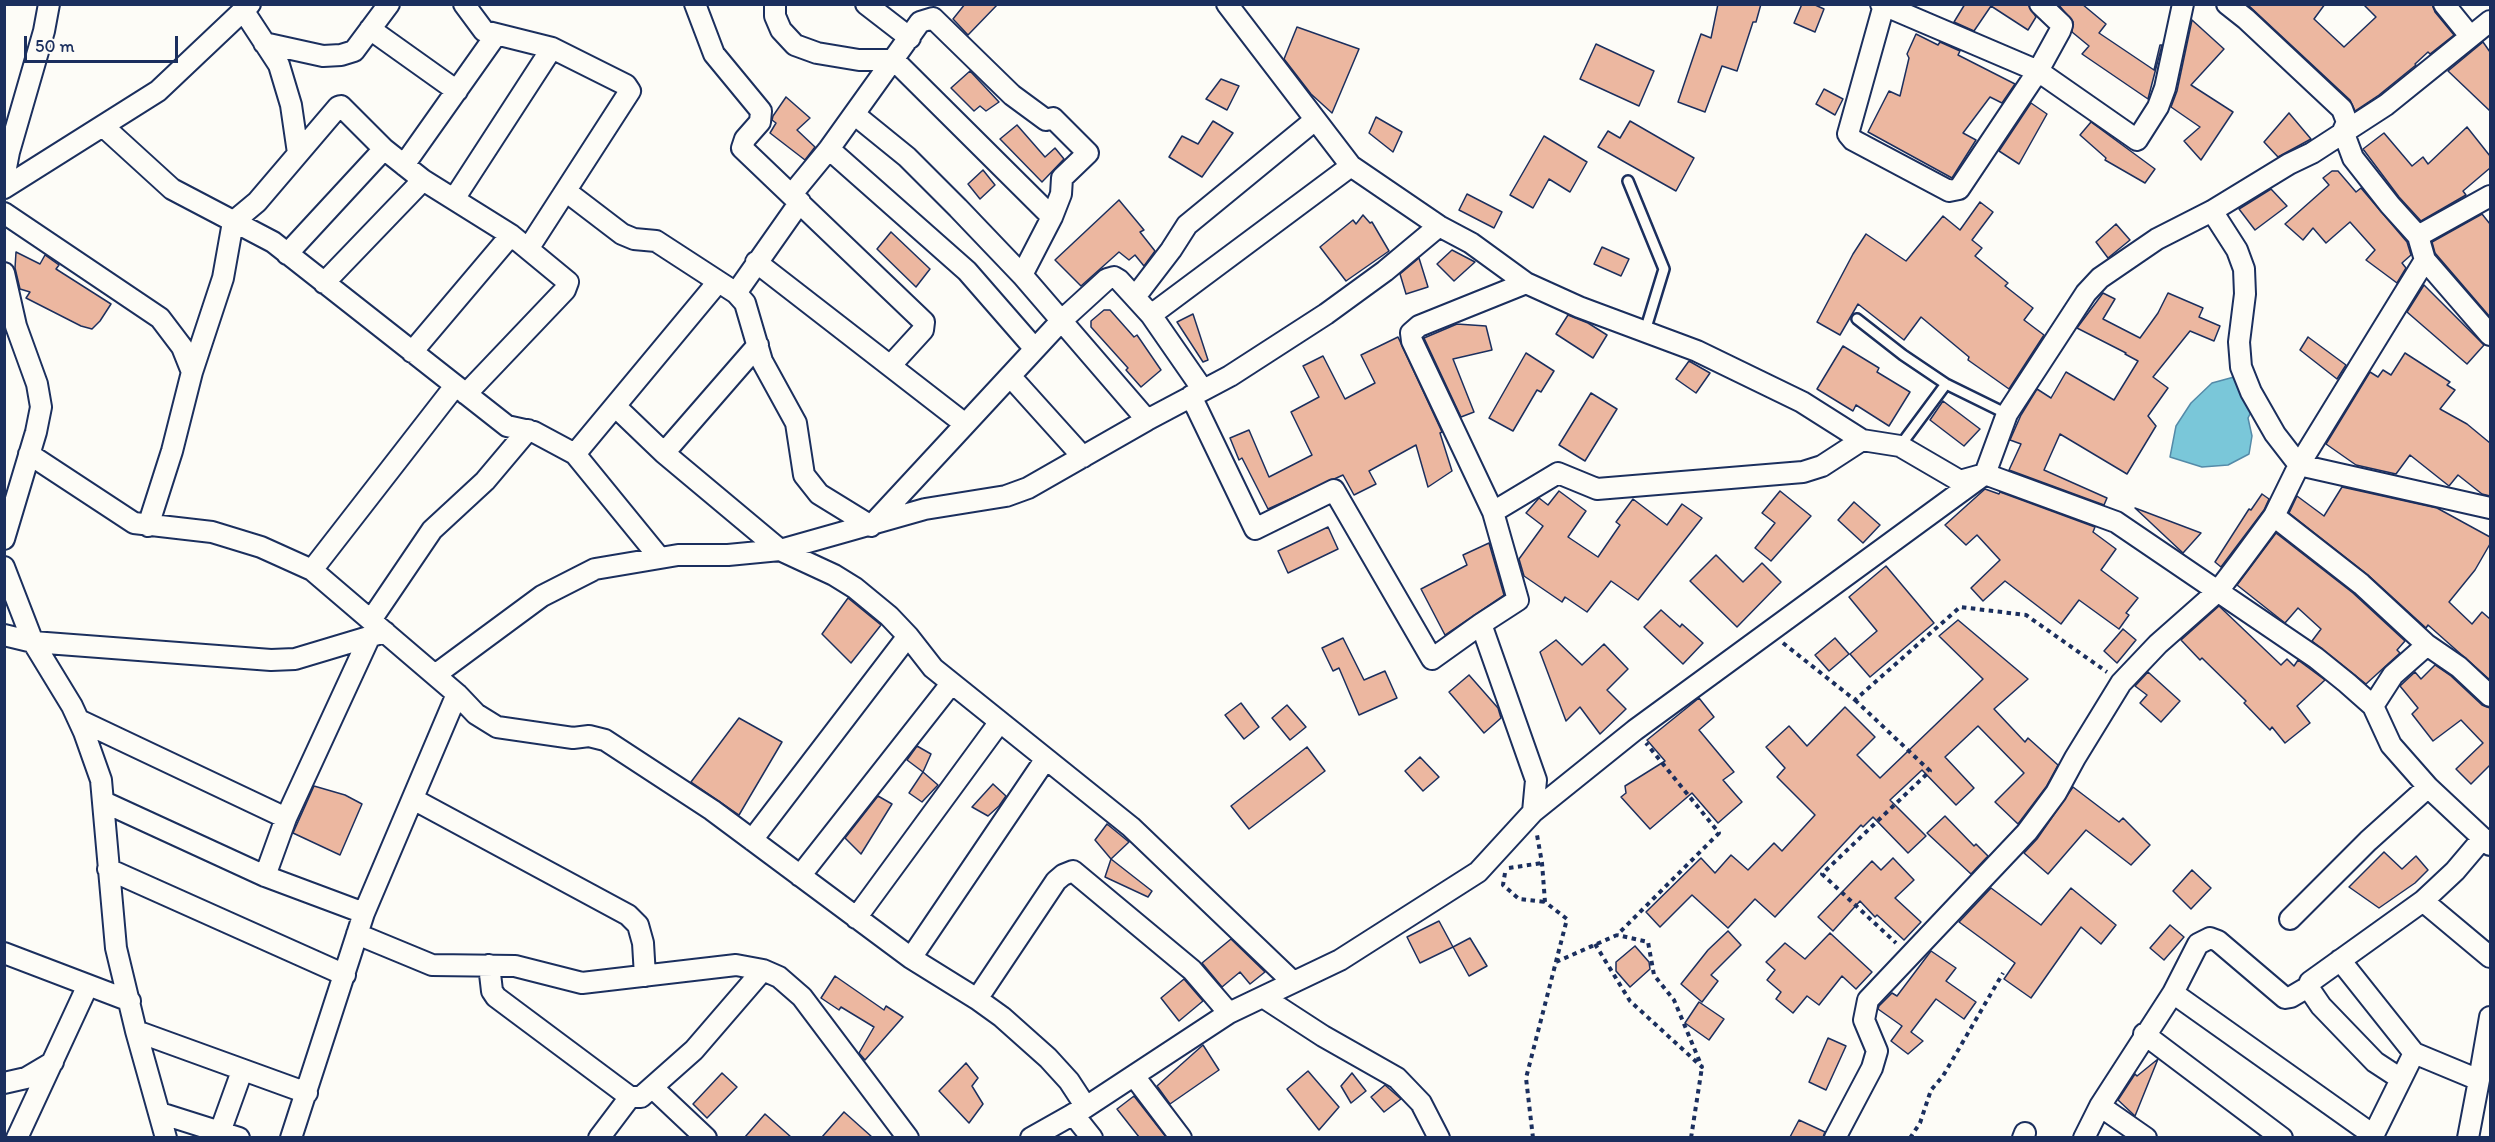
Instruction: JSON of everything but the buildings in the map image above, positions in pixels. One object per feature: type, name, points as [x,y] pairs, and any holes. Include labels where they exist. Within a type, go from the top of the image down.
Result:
[{"type":"street","points":[[4,178],[9,136],[44,31],[49,4]]},
{"type":"street","points":[[264,44],[323,56],[341,55],[354,51],[389,4]]},
{"type":"street","points":[[464,4],[484,31],[552,48],[626,85],[630,91],[567,192],[528,249]]},
{"type":"street","points":[[695,4],[714,54],[760,111],[759,122],[745,139],[742,148],[924,322],[923,330],[891,365]]},
{"type":"street","points":[[775,4],[775,16],[781,30],[795,45],[817,53],[859,60],[894,60],[1052,217]]},
{"type":"street","points":[[866,4],[910,38]]},
{"type":"street","points":[[1227,4],[1351,166],[1439,226],[1472,243],[1526,283],[1579,307],[1697,351],[1802,402],[1862,440],[1900,446],[1960,481],[1985,474],[2116,522],[2316,658],[2373,706],[2391,746],[2428,787],[2487,842],[2423,901],[2310,982],[2308,987],[2291,997],[2285,998],[2218,941],[2210,938],[2198,944],[2173,993],[2144,1034],[2084,1137]]},
{"type":"street","points":[[2040,4],[2062,25],[2038,71],[1959,189],[1949,191],[1853,140],[1848,134],[1882,5],[2038,71],[2137,140],[2158,107],[2165,88],[2183,4]]},
{"type":"street","points":[[2227,4],[2342,109],[2347,122],[2343,131],[2353,158],[2418,237],[2425,260],[2490,335]]},
{"type":"street","points":[[2444,4],[2470,36]]},
{"type":"street","points":[[4,188],[158,91],[246,8],[264,44],[279,65],[291,105],[298,153]]},
{"type":"street","points":[[736,293],[796,198],[854,114],[920,22],[933,18],[1012,95],[1046,120],[1053,118],[1088,153],[1062,178],[1061,194],[1052,217],[1022,275]]},
{"type":"street","points":[[1031,1137],[1079,1111],[1229,1013],[1340,960],[1478,872],[1533,812],[1635,730],[1985,474],[2007,414],[2066,328],[2086,293],[2100,278],[2157,239],[2212,211],[2289,164],[2312,153],[2386,105],[2490,21]]},
{"type":"street","points":[[370,29],[456,91]]},
{"type":"street","points":[[404,165],[496,35]]},
{"type":"street","points":[[454,199],[552,48]]},
{"type":"street","points":[[148,526],[172,451],[192,372],[223,278],[233,222],[257,202],[335,109],[341,106],[384,149],[423,180],[511,235],[568,282],[568,285],[461,390],[312,570]]},
{"type":"street","points":[[854,114],[907,157],[1022,275],[1147,420]]},
{"type":"street","points":[[1135,297],[1171,250],[1186,225],[1315,120]]},
{"type":"street","points":[[104,127],[172,189],[273,242],[507,426],[528,430],[575,454],[659,557]]},
{"type":"street","points":[[287,254],[384,149]]},
{"type":"street","points":[[829,149],[967,271],[1035,349]]},
{"type":"street","points":[[1151,315],[1351,166]]},
{"type":"street","points":[[324,283],[423,180]]},
{"type":"street","points":[[567,192],[622,234],[634,239],[656,241],[736,293],[749,312],[762,361],[796,423],[804,475],[819,494],[871,526]]},
{"type":"street","points":[[2418,237],[2490,196]]},
{"type":"street","points":[[2212,211],[2237,250],[2244,269],[2245,294],[2239,342],[2241,367],[2251,392],[2275,434],[2299,465],[2490,508]]},
{"type":"street","points":[[4,213],[160,318],[182,347],[192,372]]},
{"type":"street","points":[[435,675],[542,596],[595,569],[659,557],[728,555],[780,550],[925,509],[1006,496],[1028,488],[1230,376],[1326,314],[1385,271],[1439,226]]},
{"type":"street","points":[[412,352],[511,235]]},
{"type":"street","points":[[1835,1137],[1872,1068],[1876,1051],[1864,1020],[1868,1000],[2027,832],[2056,793],[2121,683],[2158,644],[2218,591],[2274,516],[2299,465],[2425,260]]},
{"type":"street","points":[[756,262],[965,424]]},
{"type":"street","points":[[4,273],[16,326],[14,343],[36,384],[41,407],[4,539]]},
{"type":"street","points":[[871,526],[1061,321],[1107,279],[1114,277],[1151,315],[1197,393],[1255,529],[1334,490],[1432,659],[1518,600],[1492,512],[1412,341],[1411,333],[1419,326],[1526,283]]},
{"type":"street","points":[[575,454],[718,282]]},
{"type":"street","points":[[664,453],[758,345]]},
{"type":"street","points":[[1010,376],[1083,457]]},
{"type":"street","points":[[615,406],[664,453],[780,550],[834,575],[855,588],[889,616],[933,668],[1131,827],[1293,982]]},
{"type":"street","points":[[265,876],[286,818],[375,629],[432,530],[484,481],[528,430]]},
{"type":"street","points":[[1492,512],[1558,473],[1597,489],[1811,471],[1862,440]]},
{"type":"street","points":[[29,454],[134,523],[212,532],[261,547],[312,570],[375,629],[435,675],[476,714],[497,727],[573,738],[589,736],[605,740],[712,810],[910,957],[977,999],[1048,1058],[1069,1081],[1079,1111],[1092,1137]]},
{"type":"street","points":[[2274,516],[2361,584],[2427,645],[2459,667],[2490,696]]},
{"type":"street","points":[[4,567],[33,642],[79,720],[100,780],[104,802],[116,948],[136,1031],[166,1137]]},
{"type":"street","points":[[1481,624],[1536,780],[1533,812]]},
{"type":"street","points":[[4,636],[33,642],[271,660],[295,659],[375,629]]},
{"type":"street","points":[[752,840],[908,636]]},
{"type":"street","points":[[2373,706],[2393,675],[2427,645]]},
{"type":"street","points":[[800,876],[951,684]]},
{"type":"street","points":[[291,1137],[364,913],[457,694]]},
{"type":"street","points":[[79,720],[286,818]]},
{"type":"street","points":[[856,918],[999,723]]},
{"type":"street","points":[[910,957],[1045,760]]},
{"type":"street","points":[[2290,919],[2368,841],[2428,787]]},
{"type":"street","points":[[413,799],[628,915],[638,926],[643,943],[645,976]]},
{"type":"street","points":[[104,802],[265,876],[364,913]]},
{"type":"street","points":[[108,869],[345,975]]},
{"type":"street","points":[[977,999],[1056,881],[1073,872],[1192,970],[1229,1013]]},
{"type":"street","points":[[2423,901],[2490,957]]},
{"type":"street","points":[[357,934],[432,965],[531,968],[582,983],[736,966],[763,970],[779,977],[802,997],[908,1137]]},
{"type":"street","points":[[4,953],[130,1001]]},
{"type":"street","points":[[2340,960],[2414,1053],[2479,1080]]},
{"type":"street","points":[[489,965],[492,991],[496,997],[630,1096],[641,1096],[694,1050],[763,970]]},
{"type":"street","points":[[17,1137],[88,985]]},
{"type":"street","points":[[2308,987],[2321,1006],[2375,1062],[2401,1079]]},
{"type":"street","points":[[2173,993],[2372,1136],[2414,1053]]},
{"type":"street","points":[[1263,997],[1323,1036],[1397,1078],[1420,1103],[1439,1137]]},
{"type":"street","points":[[2468,1137],[2490,1017]]},
{"type":"street","points":[[136,1031],[307,1093]]},
{"type":"street","points":[[2144,1034],[2282,1137]]},
{"type":"street","points":[[4,1083],[26,1078],[52,1062]]},
{"type":"street","points":[[160,1113],[229,1135],[242,1071]]},
{"type":"street","points":[[1134,1076],[1181,1137]]},
{"type":"street","points":[[652,1088],[706,1137]]},
{"type":"street","points":[[599,1137],[630,1096]]},
{"type":"street","points":[[2100,1106],[2146,1137]]},
{"type":"lane","points":[[1628,182],[1664,269],[1645,331]]},
{"type":"lane","points":[[1857,319],[1903,355],[1946,384],[2007,414]]},
{"type":"lane","points":[[1900,446],[1946,384]]},
{"type":"path","points":[[1855,700],[1960,607],[2026,615],[2121,683]]},
{"type":"path","points":[[1768,631],[1855,700],[1930,771],[1822,874],[1910,956]]},
{"type":"path","points":[[1556,962],[1617,934],[1719,833],[1635,730]]},
{"type":"path","points":[[1533,812],[1542,863],[1545,902]]},
{"type":"path","points":[[1533,1137],[1526,1078],[1567,919],[1545,902],[1519,899],[1503,885],[1506,868],[1542,863]]},
{"type":"path","points":[[1617,934],[1648,942],[1654,975],[1674,1000],[1702,1067],[1691,1137]]},
{"type":"path","points":[[1595,944],[1630,1001],[1702,1067]]},
{"type":"path","points":[[1910,1137],[1920,1123],[1931,1090],[1943,1076],[2003,973]]},
{"type":"water","points":[[2234,377],[2249,378],[2254,406],[2248,418],[2252,436],[2249,454],[2228,465],[2202,467],[2170,457],[2176,426],[2191,403],[2212,383]]}]
